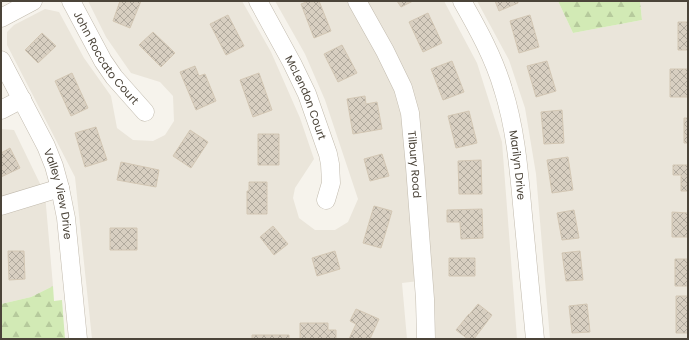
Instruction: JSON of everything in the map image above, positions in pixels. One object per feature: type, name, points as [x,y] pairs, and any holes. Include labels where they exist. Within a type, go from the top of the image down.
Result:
[{"type":"street","points":[[1,18],[33,1]]},
{"type":"street","name":"John Roccato Court","points":[[71,1],[102,61],[145,112]]},
{"type":"street","name":"McLendon Court","points":[[258,1],[307,94],[328,154],[331,184],[326,200]]},
{"type":"street","name":"Tilbury Road","points":[[357,1],[385,51],[403,88],[410,113],[416,167],[426,339]]},
{"type":"street","name":"Marilyn Drive","points":[[462,1],[492,60],[503,88],[512,121],[518,157],[535,339]]},
{"type":"street","name":"Valley View Drive","points":[[1,60],[46,146],[54,166],[66,218],[78,339]]},
{"type":"street","points":[[1,110],[22,99]]},
{"type":"street","points":[[1,206],[60,188]]},
{"type":"shaded area","points":[[88,1],[242,1],[271,52],[300,118],[314,159],[295,188],[293,198],[299,218],[315,230],[335,230],[348,222],[358,199],[325,100],[305,54],[275,1],[349,1],[402,94],[419,281],[402,283],[407,339],[92,339],[75,177],[7,45],[7,32],[14,25],[45,9],[59,12],[84,58],[111,96],[117,128],[133,140],[153,141],[165,135],[174,121],[173,96],[160,82],[131,73],[106,37]]},
{"type":"shaded area","points":[[361,1],[444,1],[477,63],[502,142],[517,339],[436,339],[414,100]]},
{"type":"shaded area","points":[[477,1],[558,1],[573,33],[642,20],[640,1],[688,1],[688,339],[550,339],[536,174],[525,108],[509,60]]},
{"type":"shaded area","points":[[1,129],[14,130],[45,194],[53,286],[31,297],[1,304]]},
{"type":"green space","points":[[558,1],[640,1],[642,20],[573,33]]},
{"type":"green space","points":[[53,286],[54,301],[62,300],[65,339],[1,339],[1,304],[31,297]]},
{"type":"building","points":[[120,1],[141,1],[130,28],[113,21]]},
{"type":"building","points":[[309,1],[319,1],[331,31],[314,38],[301,4]]},
{"type":"building","points":[[397,1],[413,1],[401,7]]},
{"type":"building","points":[[495,1],[518,1],[518,3],[499,11]]},
{"type":"building","points":[[428,13],[442,43],[423,52],[409,22]]},
{"type":"building","points":[[228,15],[244,46],[226,55],[210,24]]},
{"type":"building","points":[[530,15],[539,47],[519,53],[510,21]]},
{"type":"building","points":[[678,22],[688,22],[688,50],[678,50]]},
{"type":"building","points":[[153,32],[175,53],[161,67],[139,45]]},
{"type":"building","points":[[42,33],[56,46],[38,63],[25,50]]},
{"type":"building","points":[[342,45],[357,73],[338,82],[324,54]]},
{"type":"building","points":[[452,61],[464,92],[443,100],[431,69]]},
{"type":"building","points":[[547,61],[556,91],[536,97],[527,66]]},
{"type":"building","points":[[195,66],[199,76],[205,74],[216,101],[196,110],[180,72]]},
{"type":"building","points":[[670,69],[688,69],[688,97],[670,97]]},
{"type":"building","points":[[72,73],[88,108],[71,116],[55,81]]},
{"type":"building","points":[[259,73],[272,110],[253,117],[240,80]]},
{"type":"building","points":[[365,96],[366,104],[377,102],[382,129],[353,134],[347,99]]},
{"type":"building","points":[[562,110],[564,143],[544,144],[541,112]]},
{"type":"building","points":[[469,111],[477,143],[456,148],[448,116]]},
{"type":"building","points":[[684,118],[688,118],[688,143],[684,143]]},
{"type":"building","points":[[96,127],[107,160],[85,167],[75,133]]},
{"type":"building","points":[[190,130],[208,142],[191,168],[173,156]]},
{"type":"building","points":[[258,134],[279,134],[279,165],[258,165]]},
{"type":"building","points":[[10,148],[20,168],[1,177],[1,153]]},
{"type":"building","points":[[382,154],[389,176],[370,181],[364,159]]},
{"type":"building","points":[[568,157],[573,190],[552,193],[547,160]]},
{"type":"building","points":[[481,160],[482,194],[459,194],[458,161]]},
{"type":"building","points":[[121,162],[159,170],[156,187],[117,180]]},
{"type":"building","points":[[673,165],[688,165],[688,191],[681,191],[681,175],[673,175]]},
{"type":"building","points":[[249,182],[267,182],[267,214],[247,214],[247,191],[249,191]]},
{"type":"building","points":[[374,206],[392,211],[381,248],[363,243]]},
{"type":"building","points":[[482,209],[483,238],[461,239],[460,222],[447,222],[447,210]]},
{"type":"building","points":[[574,210],[579,238],[562,240],[557,213]]},
{"type":"building","points":[[672,212],[688,213],[688,237],[672,237]]},
{"type":"building","points":[[273,226],[288,244],[274,255],[260,237]]},
{"type":"building","points":[[110,228],[137,228],[137,250],[110,250]]},
{"type":"building","points":[[8,251],[24,251],[25,279],[9,280]]},
{"type":"building","points":[[335,251],[340,269],[317,276],[312,258]]},
{"type":"building","points":[[580,251],[583,280],[566,281],[562,253]]},
{"type":"building","points":[[449,258],[475,258],[475,276],[449,276]]},
{"type":"building","points":[[675,259],[688,259],[688,286],[675,286]]},
{"type":"building","points":[[676,296],[688,296],[688,333],[676,333]]},
{"type":"building","points":[[478,304],[492,315],[474,339],[468,339],[456,330]]},
{"type":"building","points":[[587,304],[590,332],[572,333],[569,306]]},
{"type":"building","points":[[356,309],[379,319],[370,339],[349,339],[356,324],[350,321]]},
{"type":"building","points":[[300,323],[328,323],[328,330],[336,330],[336,339],[300,339]]},
{"type":"building","points":[[252,335],[289,335],[289,339],[252,339]]}]
